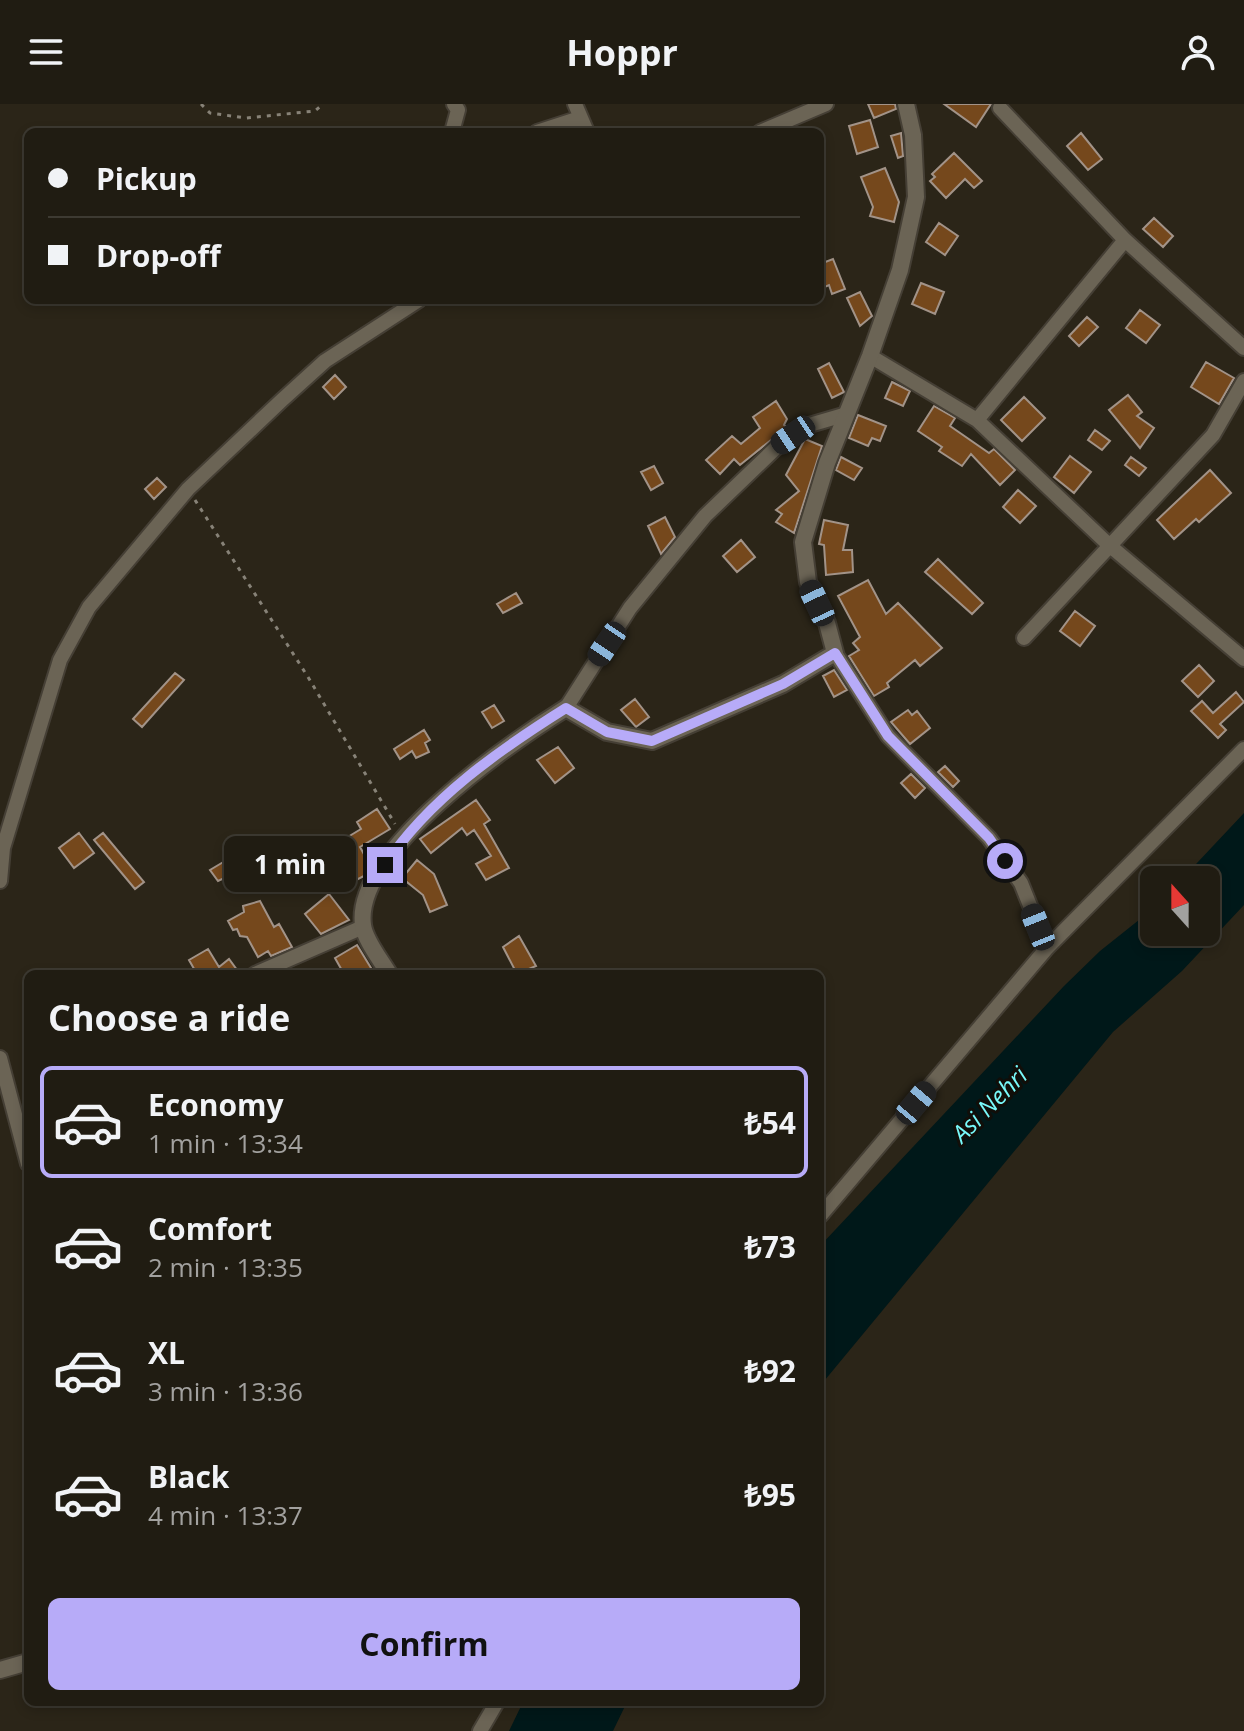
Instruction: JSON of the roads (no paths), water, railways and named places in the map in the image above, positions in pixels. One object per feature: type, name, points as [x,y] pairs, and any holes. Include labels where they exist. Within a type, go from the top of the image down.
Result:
[{"type":"street","points":[[453,128],[458,110],[454,104]]},
{"type":"street","points":[[769,128],[826,104]]},
{"type":"street","points":[[906,104],[913,135],[916,197],[900,270],[827,463],[803,542],[808,582],[827,623],[835,653],[888,736],[989,838],[1021,883],[1047,948]]},
{"type":"street","points":[[1000,108],[1125,240],[1244,348]]},
{"type":"street","points":[[550,128],[581,118]]},
{"type":"street","points":[[977,420],[1125,240]]},
{"type":"street","points":[[0,881],[3,848],[60,660],[89,607],[188,489],[325,361],[413,304]]},
{"type":"street","points":[[870,356],[977,420],[1109,545],[1244,659]]},
{"type":"street","points":[[1024,638],[1213,435],[1244,381]]},
{"type":"street","points":[[387,970],[363,927],[365,899],[404,837],[469,777],[566,708],[630,608],[705,516],[780,444],[806,426],[847,414]]},
{"type":"street","points":[[566,708],[607,732],[652,741],[770,690],[835,653]]},
{"type":"street","points":[[824,1211],[1047,948],[1244,749]]},
{"type":"street","points":[[264,970],[363,927]]},
{"type":"street","points":[[0,1058],[24,1149]]},
{"type":"street","points":[[0,1670],[24,1663]]},
{"type":"street","points":[[480,1731],[495,1706]]},
{"type":"water","points":[[1244,813],[1244,905],[1220,931],[1220,866],[1194,866]]},
{"type":"water","name":"Asi Nehri","points":[[1140,919],[1140,946],[1205,946],[1113,1032],[824,1381],[824,1242],[1100,951]]},
{"type":"water","points":[[521,1706],[625,1706],[613,1731],[509,1731]]}]
